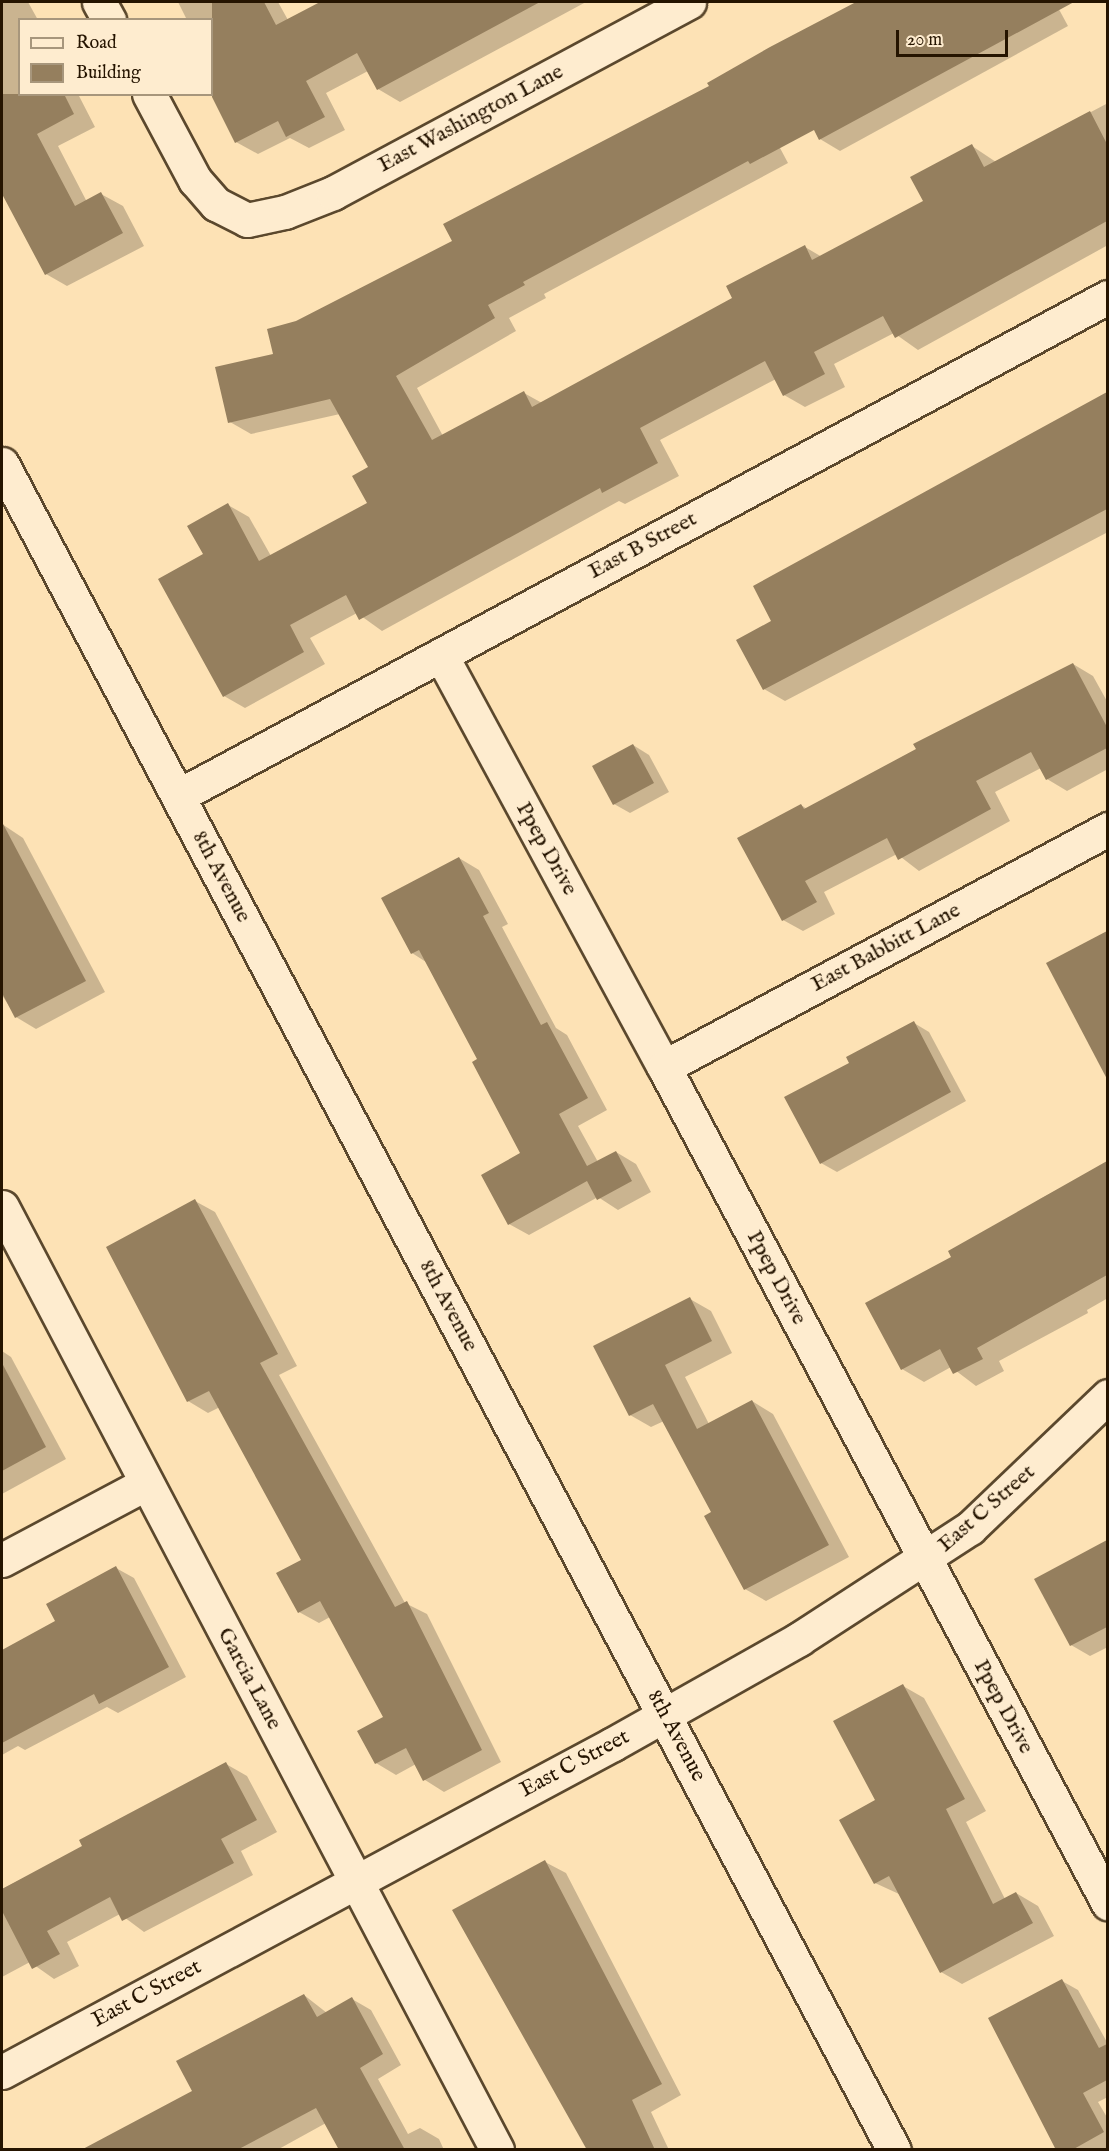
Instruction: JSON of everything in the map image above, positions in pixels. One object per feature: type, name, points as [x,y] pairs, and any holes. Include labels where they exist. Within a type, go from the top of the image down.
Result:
[{"type":"street","points":[[99,2],[107,18]]},
{"type":"street","name":"East Washington Lane","points":[[150,96],[195,180],[216,204],[247,220],[285,212],[333,193],[689,2]]},
{"type":"street","name":"East B Street","points":[[178,796],[1107,297]]},
{"type":"street","name":"8th Avenue","points":[[2,464],[666,1715],[894,2150]]},
{"type":"street","name":"Ppep Drive","points":[[441,655],[664,1067],[1107,1903]]},
{"type":"street","name":"East Babbitt Lane","points":[[664,1067],[1107,829]]},
{"type":"street","name":"Garcia Lane","points":[[2,1208],[497,2150]]},
{"type":"street","name":"East C Street","points":[[2,2072],[666,1715],[925,1561],[991,1511],[1107,1396]]},
{"type":"street","points":[[2,1560],[145,1484]]},
{"type":"building","points":[[212,2],[264,2],[276,25],[320,2],[540,2],[377,90],[357,53],[306,81],[325,117],[286,137],[278,121],[235,143],[212,97]]},
{"type":"building","points":[[856,2],[1074,2],[819,140],[814,130],[750,164],[748,161],[523,282],[525,285],[488,305],[495,318],[396,376],[432,440],[524,391],[532,407],[732,298],[726,286],[805,245],[812,260],[923,201],[910,177],[972,144],[984,167],[1090,111],[1107,144],[1107,221],[895,338],[883,316],[814,352],[825,374],[783,396],[765,361],[640,428],[658,463],[602,493],[600,488],[359,620],[346,595],[290,625],[304,652],[223,697],[158,579],[203,554],[187,526],[228,503],[259,561],[367,503],[352,476],[368,467],[330,399],[228,423],[215,367],[273,354],[267,329],[296,321],[452,241],[443,224],[709,86],[707,83]]},
{"type":"building","points":[[2,94],[65,96],[74,114],[37,134],[75,206],[101,192],[123,233],[45,275],[2,194]]},
{"type":"building","points":[[1107,392],[1107,509],[763,690],[736,640],[771,621],[753,586]]},
{"type":"building","points":[[1073,663],[1107,727],[1107,748],[1046,780],[1031,752],[976,781],[991,809],[898,860],[887,838],[805,881],[817,902],[782,921],[737,838],[801,804],[804,809],[916,749],[913,744]]},
{"type":"building","points":[[633,744],[654,783],[613,805],[592,766]]},
{"type":"building","points":[[2,822],[86,981],[15,1018],[2,993]]},
{"type":"building","points":[[459,857],[489,913],[483,916],[541,1025],[547,1022],[588,1098],[559,1114],[587,1166],[616,1151],[632,1181],[597,1200],[587,1181],[508,1225],[481,1175],[520,1153],[472,1062],[477,1059],[419,950],[411,954],[381,898]]},
{"type":"building","points":[[1107,931],[1107,1079],[1046,963]]},
{"type":"building","points":[[914,1021],[951,1092],[820,1164],[784,1097],[849,1063],[846,1057]]},
{"type":"building","points":[[1107,1161],[1107,1275],[977,1348],[983,1359],[953,1374],[940,1349],[901,1370],[865,1303],[951,1257],[948,1251]]},
{"type":"building","points":[[195,1199],[278,1354],[260,1363],[395,1607],[407,1601],[482,1750],[423,1781],[406,1748],[375,1764],[357,1731],[383,1717],[320,1601],[298,1613],[276,1573],[301,1560],[209,1391],[187,1402],[106,1247]]},
{"type":"building","points":[[690,1297],[712,1341],[665,1365],[697,1429],[752,1400],[829,1545],[744,1590],[704,1516],[711,1512],[653,1404],[629,1416],[593,1346]]},
{"type":"building","points":[[2,1363],[46,1447],[2,1471]]},
{"type":"building","points":[[1107,1540],[1107,1627],[1070,1646],[1034,1579]]},
{"type":"building","points":[[116,1566],[169,1667],[99,1704],[94,1694],[2,1743],[2,1650],[55,1621],[46,1604]]},
{"type":"building","points":[[903,1684],[965,1799],[946,1809],[993,1904],[1016,1892],[1033,1923],[940,1973],[889,1876],[874,1884],[839,1820],[875,1800],[833,1721]]},
{"type":"building","points":[[226,1762],[257,1820],[221,1839],[234,1863],[122,1921],[110,1897],[47,1931],[60,1954],[32,1969],[2,1911],[2,1889],[82,1846],[79,1840]]},
{"type":"building","points":[[545,1860],[662,2084],[632,2100],[655,2150],[587,2150],[452,1910]]},
{"type":"building","points":[[1062,1979],[1099,2048],[1107,2044],[1107,2080],[1083,2093],[1104,2132],[1072,2150],[1056,2150],[988,2018]]},
{"type":"building","points":[[304,1994],[317,2017],[352,1997],[383,2054],[360,2068],[405,2150],[339,2150],[316,2108],[237,2150],[81,2150],[192,2091],[176,2061]]}]
